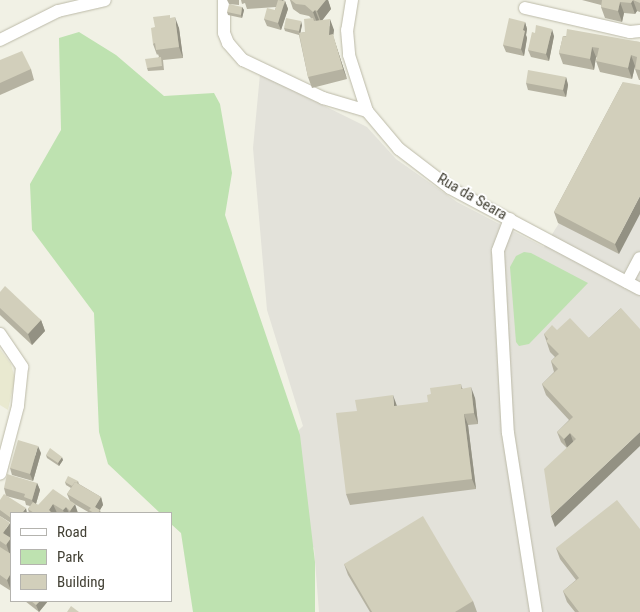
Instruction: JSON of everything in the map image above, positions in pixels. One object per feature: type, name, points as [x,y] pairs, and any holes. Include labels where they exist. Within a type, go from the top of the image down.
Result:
[{"type":"street","points":[[0,40],[58,11],[105,0]]},
{"type":"street","points":[[224,0],[224,33],[228,43],[243,60],[323,98],[367,111]]},
{"type":"street","name":"Rua da Seara","points":[[348,2],[347,30],[349,55],[367,111],[399,148],[450,188],[640,289]]},
{"type":"street","points":[[525,8],[630,32],[640,31]]},
{"type":"street","points":[[510,219],[498,251],[508,434],[536,612]]},
{"type":"street","points":[[627,282],[640,258]]},
{"type":"street","points":[[0,334],[22,367],[18,406],[0,474]]},
{"type":"shaded area","points":[[260,74],[367,127],[396,159],[457,202],[544,247],[640,95],[640,612],[319,612],[314,548],[259,494],[261,467],[303,426],[267,310],[253,148]]},
{"type":"shaded area","points":[[0,349],[11,364],[15,379],[8,410],[0,405]]},
{"type":"green space","points":[[79,32],[116,55],[164,96],[214,93],[220,104],[232,173],[225,215],[300,435],[315,562],[315,612],[193,612],[181,533],[172,525],[172,512],[159,512],[108,464],[99,432],[94,313],[32,230],[30,184],[61,130],[59,38]]},
{"type":"green space","points":[[524,252],[531,253],[588,283],[529,344],[519,346],[516,342],[510,267],[516,256]]},
{"type":"building","points":[[278,0],[285,1],[278,23],[264,19],[267,8],[275,10]]},
{"type":"building","points":[[291,0],[326,0],[317,11],[313,12],[305,5],[296,4]]},
{"type":"building","points":[[602,0],[633,0],[631,3],[620,2],[618,11],[601,7]]},
{"type":"building","points":[[229,4],[242,7],[241,15],[227,12]]},
{"type":"building","points":[[170,15],[170,18],[175,17],[179,47],[156,50],[155,43],[153,44],[151,28],[155,27],[153,17]]},
{"type":"building","points":[[286,18],[301,21],[299,31],[284,28]]},
{"type":"building","points":[[313,18],[314,21],[330,19],[329,35],[333,34],[343,69],[308,77],[299,33],[305,32],[304,19]]},
{"type":"building","points":[[509,18],[525,22],[521,49],[503,45]]},
{"type":"building","points":[[536,25],[552,29],[546,54],[528,50],[532,32],[535,33]]},
{"type":"building","points":[[567,29],[640,42],[640,70],[635,69],[637,57],[631,55],[628,68],[596,61],[599,48],[592,47],[590,59],[559,53],[563,36],[566,37]]},
{"type":"building","points":[[22,51],[31,69],[0,83],[0,60]]},
{"type":"building","points":[[161,57],[162,66],[147,68],[145,59]]},
{"type":"building","points":[[528,70],[566,77],[563,90],[526,83]]},
{"type":"building","points":[[623,82],[640,85],[640,196],[615,244],[554,212]]},
{"type":"building","points":[[5,286],[41,320],[28,334],[0,308],[0,292]]},
{"type":"building","points":[[621,308],[640,329],[640,432],[551,516],[544,469],[576,439],[570,433],[564,439],[557,432],[573,417],[542,384],[558,369],[551,361],[559,354],[546,341],[548,339],[544,334],[552,325],[557,330],[570,318],[589,338]]},
{"type":"building","points":[[461,384],[461,389],[471,387],[474,413],[464,414],[472,479],[346,494],[336,413],[357,411],[355,400],[393,395],[394,406],[428,402],[427,395],[431,394],[430,388]]},
{"type":"building","points":[[18,440],[38,446],[30,474],[10,468]]},
{"type":"building","points":[[50,448],[62,457],[58,463],[46,455]]},
{"type":"building","points":[[7,474],[37,483],[32,500],[24,497],[25,494],[4,488]]},
{"type":"building","points":[[68,476],[78,481],[77,483],[75,482],[72,486],[65,482]]},
{"type":"building","points":[[75,482],[101,497],[95,507],[100,510],[99,512],[92,512],[89,510],[91,508],[67,494]]},
{"type":"building","points":[[53,489],[75,504],[70,511],[66,507],[63,510],[53,504],[49,510],[51,512],[32,512],[28,509],[33,502],[38,505]]},
{"type":"building","points":[[4,494],[26,508],[23,512],[10,512],[10,517],[0,510],[0,500]]},
{"type":"building","points":[[617,500],[640,529],[640,612],[579,612],[563,591],[579,578],[556,548]]},
{"type":"building","points":[[0,516],[10,523],[3,533],[10,539],[6,545],[0,541]]},
{"type":"building","points":[[423,516],[473,601],[455,612],[372,612],[344,564]]},
{"type":"building","points":[[0,547],[10,553],[10,575],[7,580],[0,575]]},
{"type":"building","points":[[71,606],[79,612],[67,612]]}]
